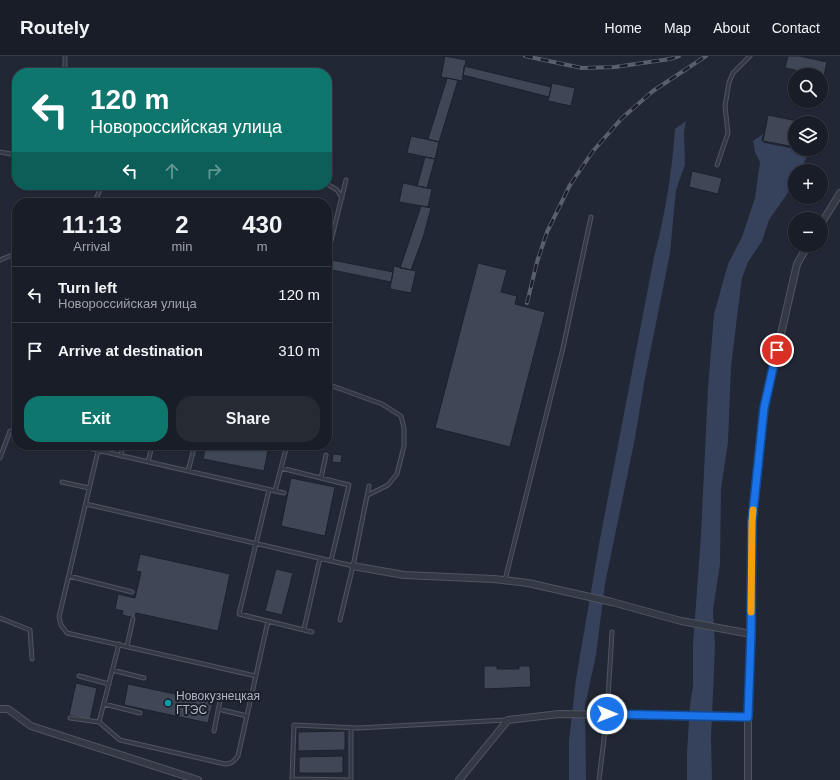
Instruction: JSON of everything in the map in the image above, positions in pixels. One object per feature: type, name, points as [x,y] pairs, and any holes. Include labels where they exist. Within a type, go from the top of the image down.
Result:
[{"type":"street","points":[[828,213],[839,196]]},
{"type":"street","points":[[748,780],[752,522],[764,408],[797,264],[804,252]]},
{"type":"street","points":[[353,566],[404,575],[505,580],[528,583],[612,602],[681,621],[751,634]]},
{"type":"street","points":[[0,708],[8,709],[31,726],[198,780]]},
{"type":"street","points":[[459,780],[508,720],[559,714],[748,717]]},
{"type":"lane","points":[[65,68],[66,56]]},
{"type":"lane","points":[[717,165],[728,133],[724,106],[729,82],[733,73],[750,56]]},
{"type":"lane","points":[[0,152],[12,155]]},
{"type":"lane","points":[[332,238],[346,180]]},
{"type":"lane","points":[[332,187],[337,190],[342,198]]},
{"type":"lane","points":[[505,580],[563,348],[591,217]]},
{"type":"lane","points":[[0,260],[12,255]]},
{"type":"lane","points":[[332,386],[382,404],[401,416],[404,428],[404,446],[398,474],[388,486],[368,495]]},
{"type":"lane","points":[[0,458],[1,451],[10,431],[12,431]]},
{"type":"lane","points":[[94,450],[284,493]]},
{"type":"lane","points":[[121,456],[122,450]]},
{"type":"lane","points":[[148,462],[151,450]]},
{"type":"lane","points":[[188,471],[194,450]]},
{"type":"lane","points":[[275,491],[286,450]]},
{"type":"lane","points":[[98,451],[59,617],[61,625],[67,633],[256,676]]},
{"type":"lane","points":[[322,478],[326,455]]},
{"type":"lane","points":[[281,468],[348,485],[331,560]]},
{"type":"lane","points":[[62,482],[89,488]]},
{"type":"lane","points":[[340,620],[353,566],[369,486]]},
{"type":"lane","points":[[269,490],[239,614],[312,632]]},
{"type":"lane","points":[[86,504],[353,566]]},
{"type":"lane","points":[[304,629],[320,558]]},
{"type":"lane","points":[[69,576],[132,592]]},
{"type":"lane","points":[[0,618],[30,630],[32,659]]},
{"type":"lane","points":[[127,646],[133,619]]},
{"type":"lane","points":[[70,718],[99,722],[120,740],[230,764],[238,756],[268,621]]},
{"type":"lane","points":[[599,780],[607,714],[612,632]]},
{"type":"lane","points":[[99,722],[118,644]]},
{"type":"lane","points":[[112,670],[144,678]]},
{"type":"lane","points":[[79,676],[109,684]]},
{"type":"lane","points":[[214,731],[221,696]]},
{"type":"lane","points":[[104,704],[140,713]]},
{"type":"lane","points":[[218,709],[247,716]]},
{"type":"lane","points":[[351,728],[351,780],[292,779],[294,726],[351,728],[508,720]]},
{"type":"water","points":[[686,121],[684,132],[685,165],[676,190],[670,253],[645,378],[635,438],[605,584],[596,655],[585,706],[586,780],[569,780],[569,741],[576,679],[600,539],[654,257],[665,210],[675,129]]},
{"type":"water","points":[[763,134],[761,141],[788,148],[788,156],[807,156],[803,164],[788,164],[788,192],[769,220],[762,241],[748,262],[742,278],[731,367],[728,442],[721,489],[720,564],[713,610],[715,647],[711,738],[712,780],[687,780],[690,705],[693,686],[693,645],[701,535],[708,388],[714,314],[728,264],[742,237],[755,198],[760,162],[755,152],[753,141]]},
{"type":"building","points":[[445,56],[466,60],[462,81],[441,77]]},
{"type":"building","points":[[788,56],[799,56],[827,62],[826,68],[785,68]]},
{"type":"building","points":[[464,66],[551,87],[549,97],[463,75]]},
{"type":"building","points":[[447,78],[458,80],[439,142],[428,139]]},
{"type":"building","points":[[552,83],[575,88],[571,106],[548,101]]},
{"type":"building","points":[[768,115],[788,119],[788,146],[763,141]]},
{"type":"building","points":[[411,136],[439,142],[435,159],[407,153]]},
{"type":"building","points":[[425,157],[435,159],[427,188],[417,186]]},
{"type":"building","points":[[692,171],[722,178],[718,194],[689,187]]},
{"type":"building","points":[[403,183],[432,189],[428,207],[399,202]]},
{"type":"building","points":[[421,206],[431,208],[423,238],[411,270],[400,268]]},
{"type":"building","points":[[332,260],[393,272],[391,282],[332,270]]},
{"type":"building","points":[[478,263],[507,270],[501,292],[517,296],[515,304],[545,312],[510,447],[435,428]]},
{"type":"building","points":[[394,266],[416,271],[411,293],[390,289]]},
{"type":"building","points":[[205,450],[268,450],[264,471],[203,459]]},
{"type":"building","points":[[333,454],[342,455],[341,463],[332,462]]},
{"type":"building","points":[[291,478],[335,487],[325,536],[281,526]]},
{"type":"building","points":[[140,554],[230,574],[218,631],[136,613],[135,618],[122,615],[123,611],[115,609],[118,594],[135,598],[141,572],[136,571]]},
{"type":"building","points":[[276,569],[293,573],[282,615],[265,611]]},
{"type":"building","points":[[484,666],[497,666],[497,669],[519,669],[519,666],[530,666],[531,687],[484,689]]},
{"type":"building","points":[[76,683],[97,688],[90,720],[69,715]]},
{"type":"building","name":"Новокузнецкая ГТЭС","points":[[128,684],[213,702],[208,723],[124,705]]},
{"type":"building","points":[[345,731],[345,750],[298,751],[298,732]]},
{"type":"building","points":[[343,756],[343,773],[299,773],[299,757]]},
{"type":"railway","points":[[525,56],[582,68],[615,67],[670,59],[679,56]]},
{"type":"railway","points":[[527,303],[537,262],[547,232],[570,185],[593,151],[622,118],[653,91],[706,56]]},
{"type":"slow traffic","points":[[751,612],[753,510]]},
{"type":"place","name":"Новокузнецкая ГТЭС","points":[[168,703]]},
{"type":"route","points":[[607,714],[748,717],[751,634],[752,522],[764,408],[777,350]]}]
